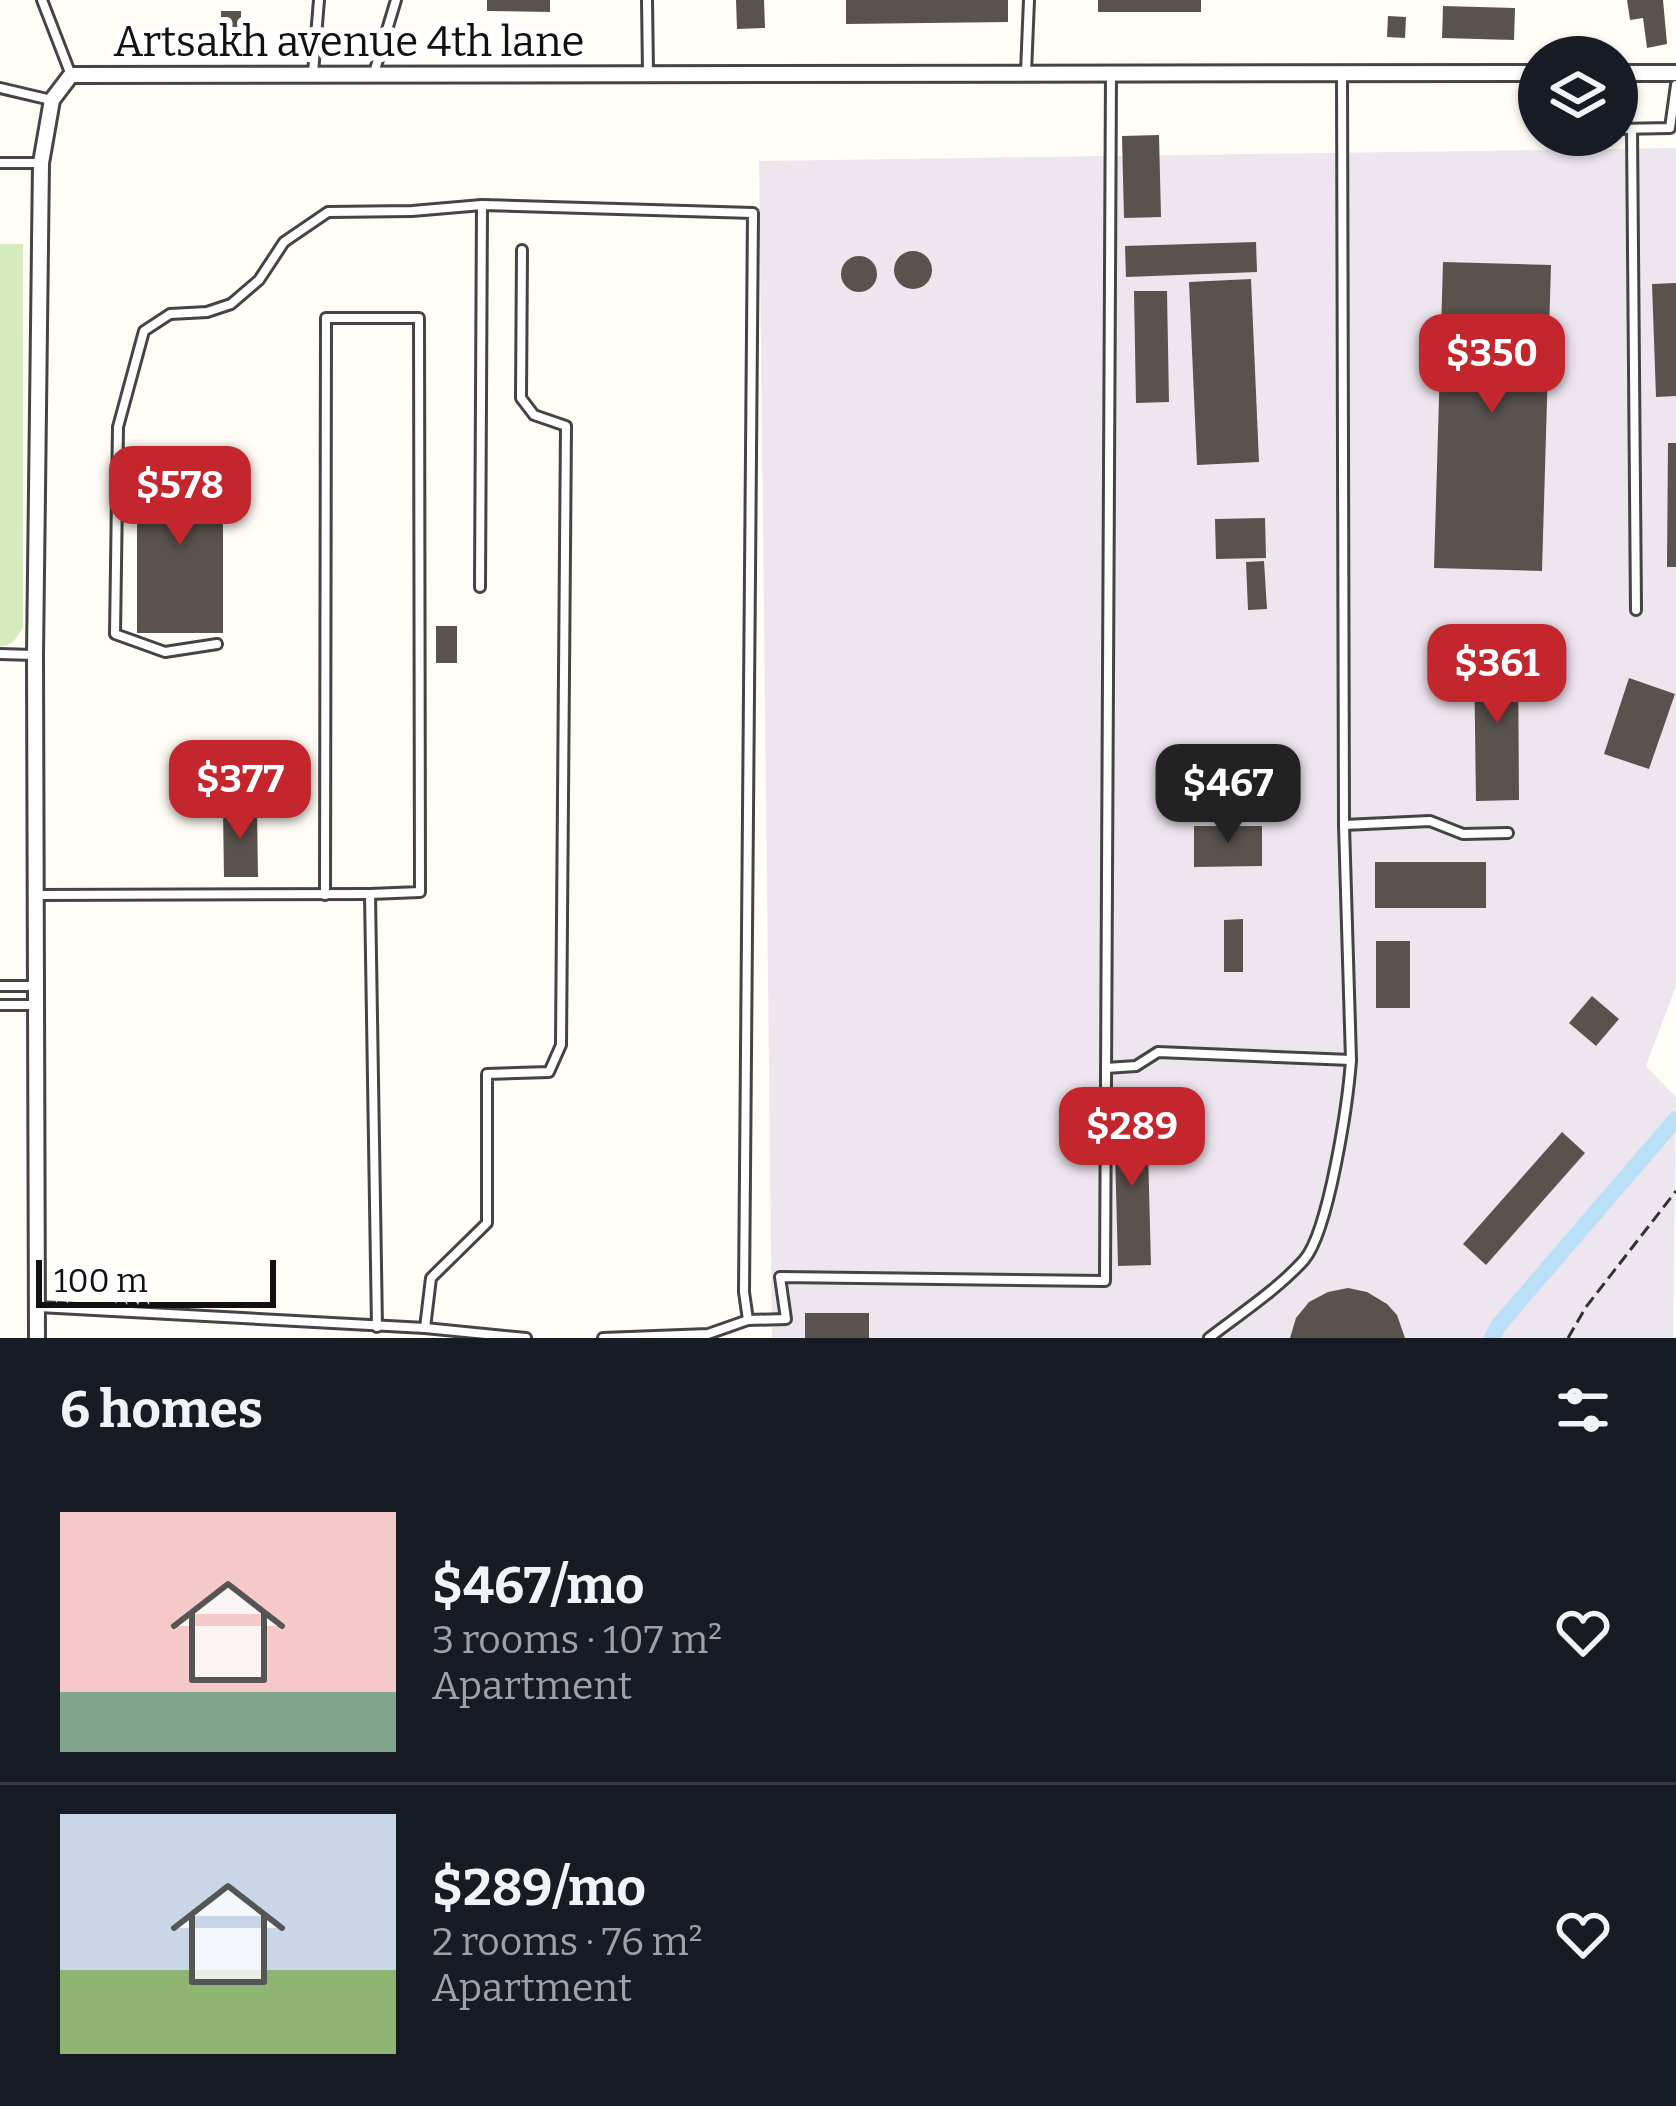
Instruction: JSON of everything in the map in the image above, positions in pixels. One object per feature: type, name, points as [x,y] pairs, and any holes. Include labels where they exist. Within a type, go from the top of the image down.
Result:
[{"type":"street","name":"Artsakh avenue 4th lane","points":[[37,1338],[34,655],[40,164],[52,100],[71,75],[1518,73]]},
{"type":"street","points":[[1638,73],[1676,73]]},
{"type":"lane","points":[[42,0],[71,75]]},
{"type":"lane","points":[[313,74],[319,0]]},
{"type":"lane","points":[[373,74],[396,0]]},
{"type":"lane","points":[[647,0],[648,74]]},
{"type":"lane","points":[[1026,74],[1029,0]]},
{"type":"lane","points":[[1209,1338],[1305,1258],[1324,1220],[1348,1099],[1342,73]]},
{"type":"lane","points":[[603,1338],[708,1334],[748,1320],[786,1319],[780,1277],[1105,1281],[1111,74]]},
{"type":"lane","points":[[1638,129],[1670,128],[1676,85]]},
{"type":"lane","points":[[0,88],[52,100]]},
{"type":"lane","points":[[1633,156],[1636,610]]},
{"type":"lane","points":[[0,164],[40,164]]},
{"type":"lane","points":[[217,644],[166,652],[115,634],[118,427],[144,331],[170,314],[207,313],[231,304],[259,280],[284,242],[328,212],[482,205],[753,212],[744,1292],[748,1320]]},
{"type":"lane","points":[[480,587],[482,205]]},
{"type":"lane","points":[[425,1328],[431,1278],[488,1223],[487,1074],[549,1072],[561,1045],[566,425],[534,415],[521,398],[522,250]]},
{"type":"lane","points":[[34,895],[325,895],[420,892],[419,318],[326,318],[325,895]]},
{"type":"lane","points":[[0,654],[34,655]]},
{"type":"lane","points":[[1344,825],[1430,821],[1463,834],[1508,833]]},
{"type":"lane","points":[[370,894],[377,1327]]},
{"type":"lane","points":[[0,986],[34,986]]},
{"type":"lane","points":[[0,1005],[34,1005]]},
{"type":"lane","points":[[1106,1067],[1136,1066],[1159,1052],[1351,1060]]},
{"type":"lane","points":[[37,1307],[526,1338]]},
{"type":"path","points":[[1568,1338],[1586,1307],[1676,1191]]},
{"type":"shaded area","points":[[1676,148],[1676,986],[1646,1066],[1676,1097],[1673,1338],[772,1338],[759,161],[1518,150],[1518,156],[1638,156],[1638,149]]},
{"type":"green space","points":[[0,244],[23,244],[23,627],[11,643],[0,646]]},
{"type":"building","points":[[487,0],[550,0],[550,12],[487,11]]},
{"type":"building","points":[[736,0],[764,0],[765,28],[737,29]]},
{"type":"building","points":[[846,0],[1008,0],[1008,22],[846,24]]},
{"type":"building","points":[[1098,0],[1201,0],[1201,12],[1098,12]]},
{"type":"building","points":[[1627,0],[1663,0],[1667,44],[1647,48],[1643,18],[1630,20]]},
{"type":"building","points":[[1443,6],[1515,8],[1514,40],[1442,38]]},
{"type":"building","points":[[221,11],[241,11],[241,33],[221,33]]},
{"type":"building","points":[[1388,16],[1406,17],[1405,38],[1387,37]]},
{"type":"building","points":[[1159,135],[1161,217],[1124,218],[1122,136]]},
{"type":"building","points":[[1256,242],[1257,272],[1126,277],[1125,246]]},
{"type":"building","points":[[913,251],[926,257],[932,270],[926,283],[913,289],[900,283],[894,270],[900,257]]},
{"type":"building","points":[[859,256],[872,261],[877,274],[872,287],[859,292],[846,287],[841,274],[846,261]]},
{"type":"building","points":[[1443,262],[1551,265],[1542,571],[1434,568]]},
{"type":"building","points":[[1251,279],[1259,462],[1197,465],[1189,282]]},
{"type":"building","points":[[1676,283],[1676,396],[1656,397],[1652,284]]},
{"type":"building","points":[[1134,291],[1167,291],[1169,402],[1136,403]]},
{"type":"building","points":[[1668,443],[1676,443],[1676,567],[1667,567]]},
{"type":"building","points":[[137,462],[223,462],[223,633],[137,633]]},
{"type":"building","points":[[1265,518],[1266,558],[1216,559],[1215,519]]},
{"type":"building","points":[[1264,561],[1267,609],[1248,610],[1246,562]]},
{"type":"building","points":[[436,626],[457,626],[457,663],[436,663]]},
{"type":"building","points":[[1474,652],[1518,652],[1519,800],[1476,801]]},
{"type":"building","points":[[1629,678],[1675,694],[1649,769],[1604,754]]},
{"type":"building","points":[[223,808],[257,808],[258,877],[224,877]]},
{"type":"building","points":[[1194,826],[1262,826],[1262,866],[1194,867]]},
{"type":"building","points":[[1375,862],[1486,862],[1486,908],[1375,908]]},
{"type":"building","points":[[1243,919],[1243,972],[1224,972],[1224,920]]},
{"type":"building","points":[[1376,941],[1410,941],[1410,1008],[1376,1008]]},
{"type":"building","points":[[1592,996],[1619,1019],[1596,1046],[1569,1023]]},
{"type":"building","points":[[1147,1112],[1151,1265],[1118,1266],[1114,1113]]},
{"type":"building","points":[[1562,1132],[1585,1153],[1486,1265],[1463,1244]]},
{"type":"building","points":[[1348,1288],[1387,1304],[1397,1315],[1405,1338],[1290,1338],[1296,1318],[1309,1302]]},
{"type":"building","points":[[805,1313],[869,1313],[869,1338],[805,1338]]},
{"type":"waterway","points":[[1492,1338],[1676,1119]]}]
